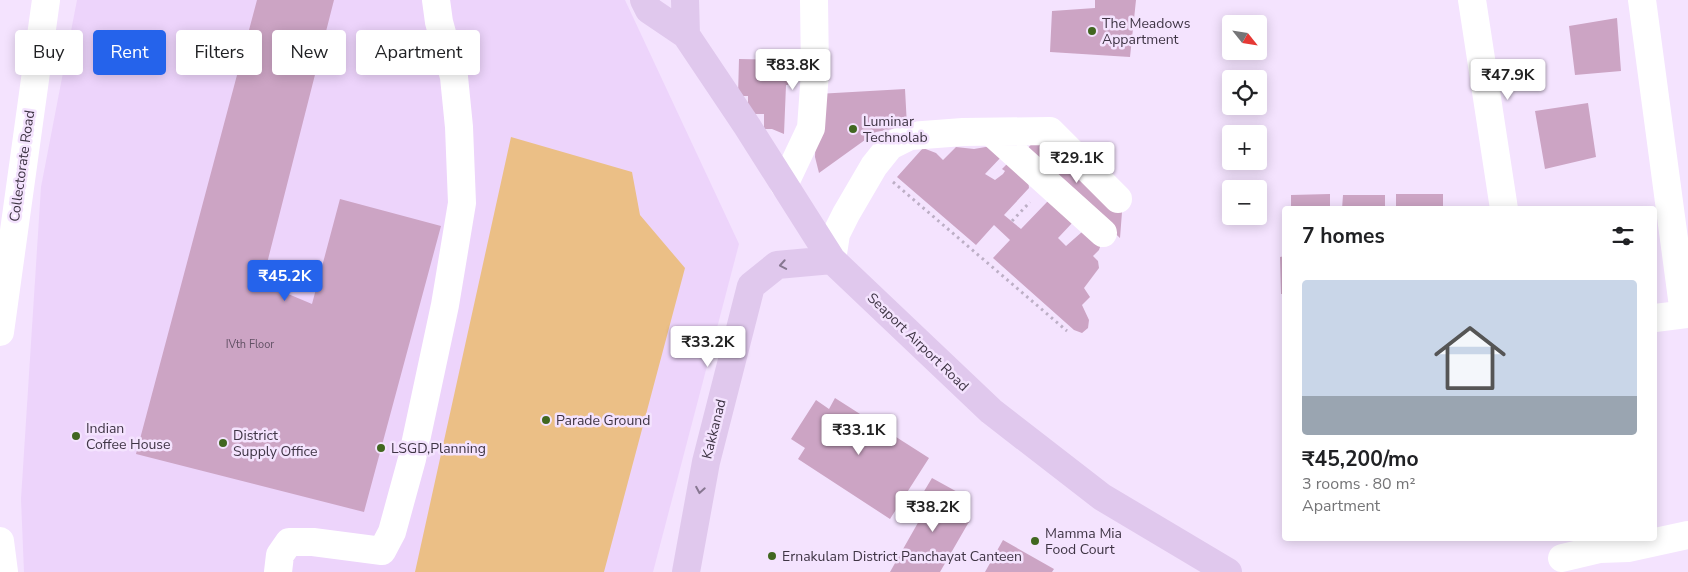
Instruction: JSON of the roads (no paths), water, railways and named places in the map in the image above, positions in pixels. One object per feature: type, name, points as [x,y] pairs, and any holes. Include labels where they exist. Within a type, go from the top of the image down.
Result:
[{"type":"main road","name":"Seaport Airport Road","points":[[644,0],[649,10],[686,35],[832,260],[991,411],[1102,497],[1228,572]]},
{"type":"main road","points":[[685,0],[686,35]]},
{"type":"main road","name":"Kakkanad","points":[[686,572],[706,462],[751,286],[777,266],[832,260]]},
{"type":"street","name":"Collectorate Road","points":[[0,332],[10,185],[46,0]]},
{"type":"street","points":[[278,572],[280,554],[289,542],[313,542],[382,551],[392,532],[412,458],[443,315],[462,203],[454,77],[438,22],[436,0]]},
{"type":"street","points":[[686,35],[696,0]]},
{"type":"street","points":[[784,185],[811,128],[815,72],[814,0]]},
{"type":"street","points":[[1472,0],[1504,206]]},
{"type":"street","points":[[1642,0],[1686,314],[1657,318]]},
{"type":"street","points":[[832,260],[836,234],[874,166],[890,146],[910,136],[1050,130],[1118,199]]},
{"type":"street","points":[[991,132],[1103,233]]},
{"type":"street","points":[[1657,541],[1688,535]]},
{"type":"street","points":[[0,541],[4,572]]},
{"type":"street","points":[[1561,556],[1600,549],[1628,548],[1656,541]]},
{"type":"place","name":"The Meadows Appartment","points":[[1092,31]]},
{"type":"place","name":"Luminar Technolab","points":[[853,129]]},
{"type":"place","name":"Parade Ground","points":[[546,420]]},
{"type":"place","name":"Indian Coffee House","points":[[76,436]]},
{"type":"place","name":"District Supply Office","points":[[223,443]]},
{"type":"place","name":"LSGD,Planning","points":[[381,448]]},
{"type":"place","name":"Mamma Mia Food Court","points":[[1035,541]]},
{"type":"place","name":"Ernakulam District Panchayat Canteen","points":[[772,556]]}]
